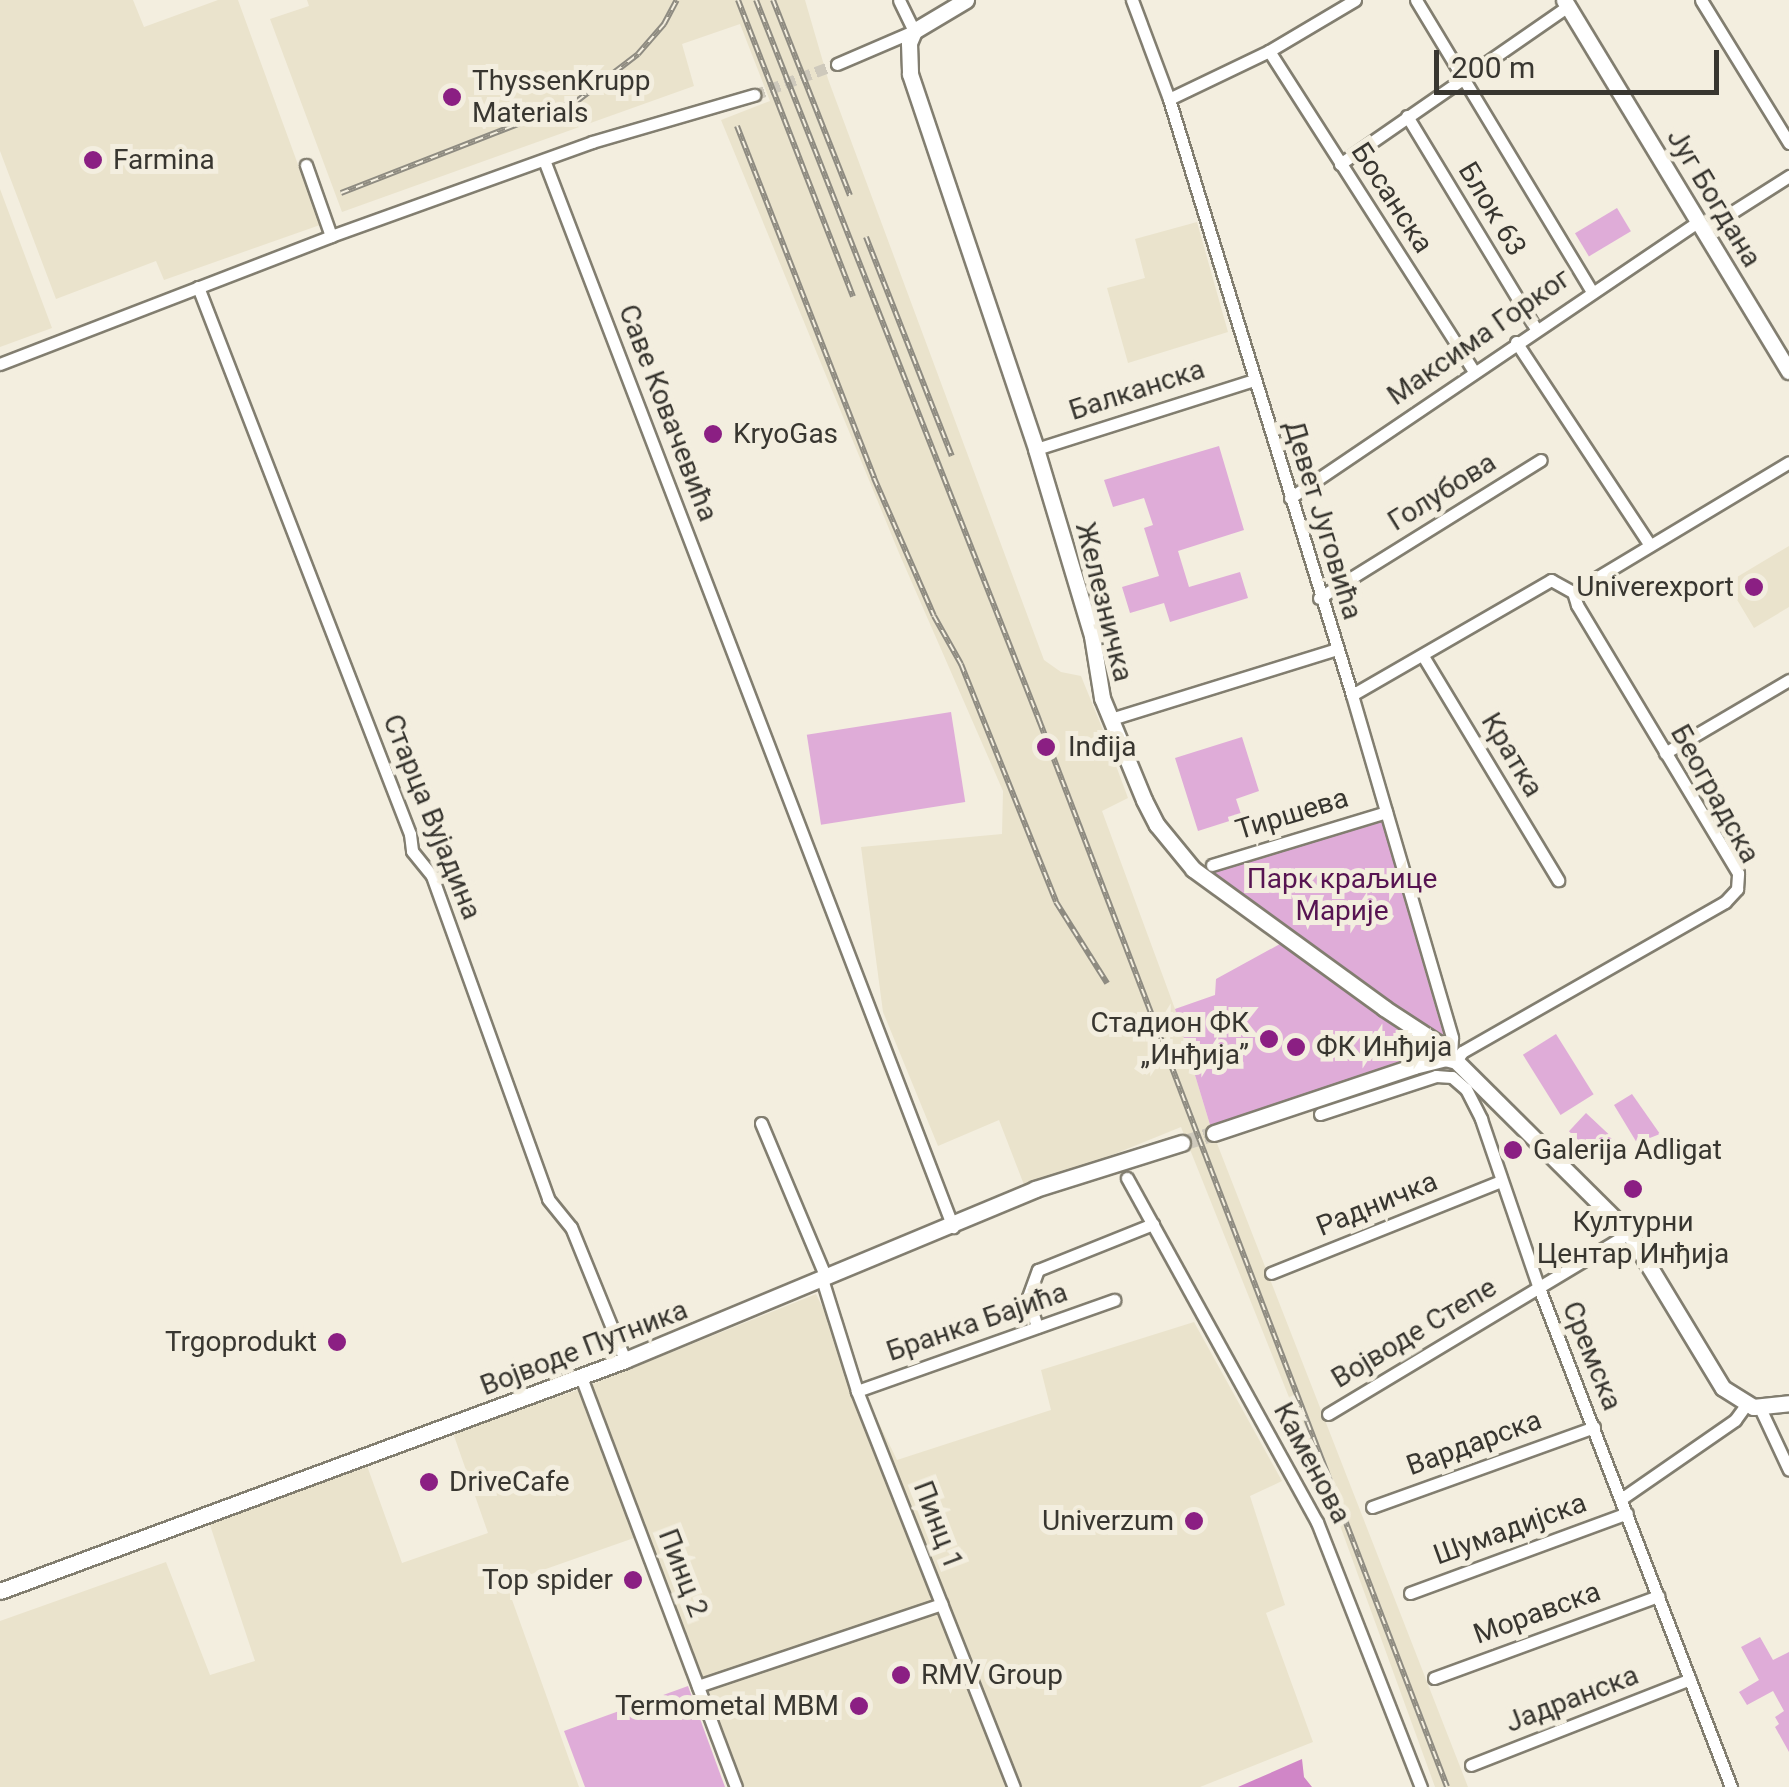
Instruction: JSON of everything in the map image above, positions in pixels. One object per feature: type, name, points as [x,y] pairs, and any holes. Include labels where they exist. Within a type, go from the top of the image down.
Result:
[{"type":"main road","points":[[914,31],[966,0]]},
{"type":"main road","name":"Југ Богдана","points":[[1566,3],[1789,371]]},
{"type":"main road","name":"Железничка","points":[[914,31],[909,43],[910,74],[1036,448],[1092,636],[1094,661],[1111,719],[1150,813],[1183,858],[1439,1044],[1450,1059],[1500,1103],[1629,1233],[1724,1388],[1753,1407]]},
{"type":"main road","points":[[1414,1066],[1422,1046],[1420,1031]]},
{"type":"main road","points":[[1214,1133],[1414,1066],[1450,1059]]},
{"type":"main road","name":"Војводе Путника","points":[[0,1591],[625,1360],[1035,1189],[1182,1143]]},
{"type":"main road","points":[[1753,1407],[1789,1403]]},
{"type":"street","points":[[837,64],[914,31],[899,0]]},
{"type":"street","name":"Девет Југовића","points":[[1132,0],[1168,99],[1352,695],[1452,1038],[1450,1059]]},
{"type":"street","points":[[1168,99],[1268,51],[1355,0]]},
{"type":"street","points":[[1416,0],[1591,290]]},
{"type":"street","points":[[1700,0],[1789,143]]},
{"type":"street","points":[[1340,164],[1566,3]]},
{"type":"street","name":"Босанска","points":[[1268,51],[1474,371]]},
{"type":"street","points":[[0,364],[331,236],[544,160],[754,95]]},
{"type":"street","name":"Блок 63","points":[[1406,116],[1536,328]]},
{"type":"street","name":"Саве Ковачевића","points":[[544,160],[953,1226]]},
{"type":"street","points":[[306,165],[331,236]]},
{"type":"street","name":"Максима Горког","points":[[1290,498],[1591,290],[1789,176]]},
{"type":"street","name":"Старца Вујадина","points":[[198,287],[410,834],[412,851],[432,876],[548,1199],[571,1227],[625,1360]]},
{"type":"street","points":[[1516,342],[1650,545]]},
{"type":"street","name":"Балканска","points":[[1036,448],[1253,380]]},
{"type":"street","name":"Голубова","points":[[1319,598],[1540,460]]},
{"type":"street","points":[[1352,695],[1551,580],[1573,592],[1789,462]]},
{"type":"street","name":"Београдска","points":[[1450,1059],[1732,896],[1738,873],[1576,605],[1573,592]]},
{"type":"street","points":[[1111,719],[1337,650]]},
{"type":"street","name":"Кратка","points":[[1423,656],[1558,880]]},
{"type":"street","points":[[1664,753],[1789,680]]},
{"type":"street","name":"Тиршева","points":[[1212,865],[1386,812]]},
{"type":"street","name":"Сремска","points":[[1320,1114],[1446,1076],[1466,1089],[1481,1119],[1538,1288],[1731,1787]]},
{"type":"street","points":[[1481,1119],[1500,1103]]},
{"type":"street","name":"Пинц 1","points":[[761,1123],[824,1278],[857,1391],[1014,1787]]},
{"type":"street","name":"Каменова","points":[[1126,1178],[1317,1522],[1421,1787]]},
{"type":"street","name":"Радничка","points":[[1271,1273],[1501,1180]]},
{"type":"street","points":[[1037,1327],[1028,1297],[1038,1270],[1152,1224]]},
{"type":"street","name":"Војводе Степе","points":[[1328,1414],[1629,1233]]},
{"type":"street","name":"Бранка Бајића","points":[[857,1391],[1114,1300]]},
{"type":"street","name":"Пинц 2","points":[[581,1377],[736,1787]]},
{"type":"street","points":[[1621,1499],[1753,1407],[1789,1470]]},
{"type":"street","name":"Вардарска","points":[[1372,1507],[1594,1427]]},
{"type":"street","name":"Шумадијска","points":[[1410,1593],[1627,1513]]},
{"type":"street","name":"Моравска","points":[[1434,1678],[1658,1596]]},
{"type":"street","points":[[698,1686],[942,1604]]},
{"type":"street","name":"Јадранска","points":[[1471,1764],[1690,1680]]},
{"type":"shaded area","points":[[0,0],[133,0],[144,27],[218,0],[238,0],[320,225],[164,280],[156,261],[56,299],[0,151]]},
{"type":"shaded area","points":[[307,0],[805,0],[828,79],[1044,660],[1061,672],[1081,676],[1101,725],[1128,798],[1102,811],[1175,1009],[1211,1128],[1468,1787],[1435,1787],[1338,1520],[1181,1127],[1026,1190],[999,1120],[938,1146],[883,1012],[861,847],[1002,834],[1003,791],[899,553],[721,120],[770,101],[740,24],[682,44],[694,86],[342,212],[270,19],[309,6]]},
{"type":"shaded area","points":[[0,189],[52,328],[0,347]]},
{"type":"shaded area","points":[[1197,222],[1228,332],[1128,363],[1107,288],[1145,278],[1135,239]]},
{"type":"shaded area","name":"Univerexport","points":[[1789,546],[1789,607],[1754,628],[1727,583]]},
{"type":"shaded area","points":[[816,1294],[897,1460],[1051,1410],[1041,1370],[1194,1322],[1282,1481],[1250,1496],[1285,1605],[1266,1613],[1313,1742],[1200,1787],[730,1787],[634,1538],[506,1583],[579,1787],[0,1787],[0,1621],[166,1562],[210,1675],[255,1661],[208,1519],[366,1463],[402,1563],[488,1533],[453,1433],[580,1389]]},
{"type":"shaded area","points":[[1302,1759],[1304,1777],[1312,1787],[1238,1787]]},
{"type":"green space","points":[[1617,208],[1631,231],[1589,256],[1575,233]]},
{"type":"green space","points":[[1219,446],[1244,530],[1178,551],[1189,587],[1240,572],[1248,598],[1170,622],[1164,603],[1130,613],[1122,587],[1159,576],[1144,528],[1153,525],[1144,498],[1113,507],[1104,480]]},
{"type":"green space","points":[[951,712],[965,802],[821,825],[807,735]]},
{"type":"green space","points":[[1242,737],[1259,791],[1236,799],[1242,817],[1198,831],[1175,758]]},
{"type":"green space","name":"Парк краљице Марије","points":[[1382,822],[1447,1047],[1210,871]]},
{"type":"green space","name":"ФК Инђија","points":[[1289,939],[1409,1029],[1403,1066],[1211,1128],[1175,1009],[1215,995],[1216,979]]},
{"type":"green space","points":[[1556,1034],[1594,1094],[1561,1115],[1523,1055]]},
{"type":"green space","points":[[1632,1094],[1660,1134],[1637,1143],[1614,1105]]},
{"type":"green space","points":[[1586,1113],[1617,1142],[1600,1160],[1569,1131]]},
{"type":"green space","points":[[1760,1637],[1773,1660],[1789,1652],[1789,1752],[1775,1727],[1779,1724],[1775,1717],[1784,1711],[1773,1691],[1747,1705],[1739,1692],[1759,1680],[1741,1647]]},
{"type":"green space","points":[[688,1686],[725,1787],[585,1787],[564,1731]]},
{"type":"tunnel","points":[[754,95],[837,64]]},
{"type":"tunnel","points":[[1182,1143],[1214,1133]]},
{"type":"railway","points":[[341,193],[577,101],[638,54],[664,24],[677,0]]},
{"type":"railway","points":[[738,0],[853,297]]},
{"type":"railway","points":[[756,0],[1039,720],[1447,1787]]},
{"type":"railway","points":[[773,0],[850,195]]},
{"type":"railway","points":[[737,126],[874,478],[934,616],[961,664],[1056,902],[1107,983]]},
{"type":"railway","points":[[866,237],[952,456]]},
{"type":"place","name":"ThyssenKrupp Materials","points":[[452,97]]},
{"type":"place","name":"Farmina","points":[[93,160]]},
{"type":"place","name":"KryoGas","points":[[713,434]]},
{"type":"place","name":"Univerexport","points":[[1754,587]]},
{"type":"place","name":"Inđija","points":[[1046,747]]},
{"type":"place","name":"Стадион ФК „Инђија”","points":[[1269,1039]]},
{"type":"place","name":"ФК Инђија","points":[[1296,1047]]},
{"type":"place","name":"Galerija Adligat","points":[[1513,1150]]},
{"type":"place","name":"Културни Центар Инђија","points":[[1633,1189]]},
{"type":"place","name":"Trgoprodukt","points":[[337,1342]]},
{"type":"place","name":"DriveCafe","points":[[429,1482]]},
{"type":"place","name":"Univerzum","points":[[1194,1521]]},
{"type":"place","name":"Top spider","points":[[633,1580]]},
{"type":"place","name":"RMV Group","points":[[901,1675]]},
{"type":"place","name":"Termometal MBM","points":[[859,1706]]}]
